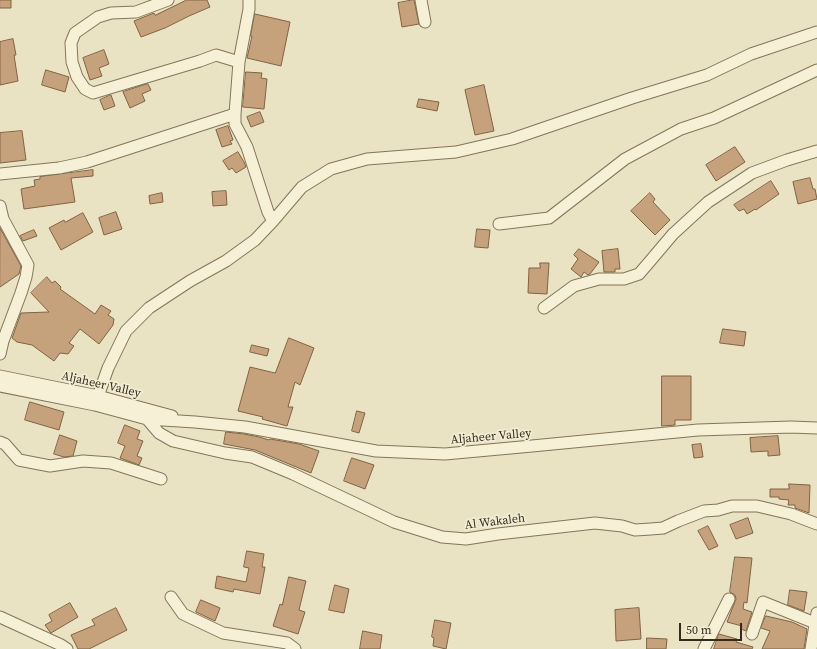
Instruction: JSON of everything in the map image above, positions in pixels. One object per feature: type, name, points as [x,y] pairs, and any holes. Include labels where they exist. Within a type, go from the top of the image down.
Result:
[{"type":"street","points":[[168,0],[136,12],[111,13],[98,17],[75,33],[70,43],[72,62],[77,77],[85,89],[93,93],[216,55],[239,62]]},
{"type":"street","points":[[249,0],[249,9],[239,62],[235,124],[247,147],[268,212],[273,221]]},
{"type":"street","points":[[422,0],[425,22]]},
{"type":"street","points":[[96,401],[108,368],[126,330],[149,308],[190,281],[226,261],[255,240],[302,187],[331,169],[367,159],[456,152],[512,139],[632,98],[707,75],[751,54],[817,32]]},
{"type":"street","points":[[499,224],[549,218],[625,159],[681,129],[714,118],[817,70]]},
{"type":"street","points":[[0,174],[59,168],[88,162],[235,114]]},
{"type":"street","points":[[544,308],[574,286],[599,279],[624,279],[638,274],[673,234],[708,202],[752,173],[817,151]]},
{"type":"street","points":[[0,206],[3,219],[28,265],[23,289],[3,341],[0,354]]},
{"type":"street","name":"Aljaheer Valley","points":[[0,376],[96,401],[195,422]]},
{"type":"street","name":"Aljaheer Valley","points":[[0,386],[96,401],[147,419],[245,427],[376,451],[445,454],[694,430],[791,427],[817,428]]},
{"type":"street","name":"Al Wakaleh","points":[[147,419],[159,433],[173,441],[225,453],[252,457],[293,474],[394,522],[442,537],[466,539],[595,523],[622,526],[635,530],[651,530],[663,528],[704,511],[718,510],[732,506],[757,506],[791,514],[817,524]]},
{"type":"street","points":[[0,442],[5,444],[19,460],[50,466],[83,461],[111,463],[161,479]]},
{"type":"street","points":[[171,597],[183,614],[223,633],[287,643],[295,649]]},
{"type":"street","points":[[704,649],[728,599]]},
{"type":"street","points":[[752,634],[763,602],[816,618],[811,649]]},
{"type":"street","points":[[0,617],[67,649]]},
{"type":"building","points":[[0,0],[11,0],[11,8],[0,8]]},
{"type":"building","points":[[187,0],[207,0],[210,7],[165,28],[141,37],[134,21],[154,13],[155,15]]},
{"type":"building","points":[[414,0],[419,24],[402,27],[398,3]]},
{"type":"building","points":[[255,14],[290,22],[281,66],[247,58]]},
{"type":"building","points":[[13,39],[18,81],[0,85],[0,42]]},
{"type":"building","points":[[104,50],[109,64],[99,68],[102,76],[90,80],[83,58]]},
{"type":"building","points":[[46,70],[69,77],[65,92],[42,85]]},
{"type":"building","points":[[246,72],[262,73],[261,78],[267,79],[264,109],[243,107]]},
{"type":"building","points":[[148,84],[151,90],[142,94],[145,101],[130,108],[123,92]]},
{"type":"building","points":[[484,85],[494,131],[475,135],[465,90]]},
{"type":"building","points":[[111,95],[115,106],[104,110],[100,100]]},
{"type":"building","points":[[419,99],[439,102],[437,111],[417,107]]},
{"type":"building","points":[[260,112],[264,122],[251,127],[247,117]]},
{"type":"building","points":[[228,126],[233,140],[230,141],[232,144],[222,147],[216,130]]},
{"type":"building","points":[[22,131],[26,160],[0,163],[0,133]]},
{"type":"building","points":[[735,147],[745,162],[716,181],[706,165]]},
{"type":"building","points":[[238,152],[246,167],[236,173],[232,168],[229,170],[223,161]]},
{"type":"building","points":[[93,170],[93,176],[71,178],[75,202],[24,209],[21,189],[35,186],[34,180],[40,179],[40,177]]},
{"type":"building","points":[[810,178],[813,189],[815,189],[817,199],[798,204],[793,182]]},
{"type":"building","points":[[771,181],[779,194],[756,210],[755,209],[747,214],[744,209],[739,211],[734,205]]},
{"type":"building","points":[[226,191],[227,205],[213,206],[212,192]]},
{"type":"building","points":[[162,193],[163,202],[150,204],[149,196]]},
{"type":"building","points":[[650,193],[655,199],[653,202],[670,220],[655,235],[631,211]]},
{"type":"building","points":[[116,212],[122,229],[104,235],[99,218]]},
{"type":"building","points":[[83,213],[93,232],[61,250],[49,228],[64,220],[65,222]]},
{"type":"building","points":[[0,228],[21,266],[19,274],[0,287]]},
{"type":"building","points":[[477,229],[490,230],[488,248],[475,247]]},
{"type":"building","points":[[34,230],[37,236],[23,241],[20,236]]},
{"type":"building","points":[[579,249],[599,262],[590,274],[588,275],[584,272],[581,277],[571,269],[578,259],[574,255]]},
{"type":"building","points":[[618,249],[620,269],[615,269],[615,272],[604,272],[602,251]]},
{"type":"building","points":[[540,263],[549,263],[547,294],[528,293],[529,268],[540,268]]},
{"type":"building","points":[[47,277],[52,283],[55,281],[61,287],[60,289],[95,314],[101,305],[111,311],[108,315],[114,319],[113,325],[99,344],[80,329],[69,343],[74,346],[68,354],[60,353],[54,361],[32,345],[17,342],[12,338],[21,313],[49,312],[31,293]]},
{"type":"building","points":[[723,329],[746,332],[744,346],[720,343]]},
{"type":"building","points":[[289,338],[314,348],[300,385],[295,382],[288,407],[293,407],[287,426],[262,419],[263,417],[238,411],[250,367],[275,373]]},
{"type":"building","points":[[252,345],[269,349],[267,356],[250,352]]},
{"type":"building","points":[[662,376],[691,376],[691,420],[675,420],[675,425],[662,426]]},
{"type":"building","points":[[30,402],[64,412],[59,430],[25,420]]},
{"type":"building","points":[[357,411],[365,413],[359,433],[352,431]]},
{"type":"building","points":[[125,425],[140,431],[137,439],[143,441],[137,456],[142,458],[139,465],[120,458],[125,446],[118,443]]},
{"type":"building","points":[[226,432],[299,444],[319,451],[311,473],[255,450],[224,444]]},
{"type":"building","points":[[60,435],[77,441],[73,456],[64,457],[54,454]]},
{"type":"building","points":[[778,436],[780,455],[768,456],[768,451],[751,452],[750,438]]},
{"type":"building","points":[[701,444],[703,457],[694,458],[692,445]]},
{"type":"building","points":[[352,458],[374,465],[365,489],[344,481]]},
{"type":"building","points":[[789,484],[810,485],[809,513],[795,508],[795,505],[788,505],[789,500],[779,499],[779,497],[770,497],[770,489],[789,489]]},
{"type":"building","points":[[748,518],[753,533],[736,539],[730,525]]},
{"type":"building","points":[[708,526],[718,546],[709,550],[698,531]]},
{"type":"building","points":[[247,551],[264,554],[262,567],[265,567],[260,594],[234,589],[233,592],[215,588],[217,576],[246,582],[249,568],[244,567]]},
{"type":"building","points":[[735,557],[752,558],[747,603],[744,602],[743,609],[752,612],[746,631],[741,629],[742,626],[727,622],[736,599],[735,595],[730,592]]},
{"type":"building","points":[[289,577],[306,581],[299,610],[305,612],[298,634],[273,626],[280,604],[282,605]]},
{"type":"building","points":[[335,585],[349,589],[344,613],[329,610]]},
{"type":"building","points":[[790,590],[807,592],[804,611],[788,605]]},
{"type":"building","points":[[201,600],[220,608],[215,621],[196,612]]},
{"type":"building","points":[[70,603],[78,617],[51,633],[45,625],[52,621],[49,615]]},
{"type":"building","points":[[116,608],[127,630],[89,649],[78,649],[71,635],[95,625],[92,620]]},
{"type":"building","points":[[639,608],[641,639],[616,641],[615,610]]},
{"type":"building","points":[[766,616],[792,622],[807,629],[804,649],[762,649],[770,631],[761,628]]},
{"type":"building","points":[[435,620],[451,623],[446,649],[433,646],[434,638],[432,637]]},
{"type":"building","points":[[363,631],[382,635],[380,649],[360,649]]},
{"type":"building","points":[[719,634],[737,639],[736,642],[753,647],[752,649],[714,649]]},
{"type":"building","points":[[647,638],[667,639],[666,649],[647,649]]}]
